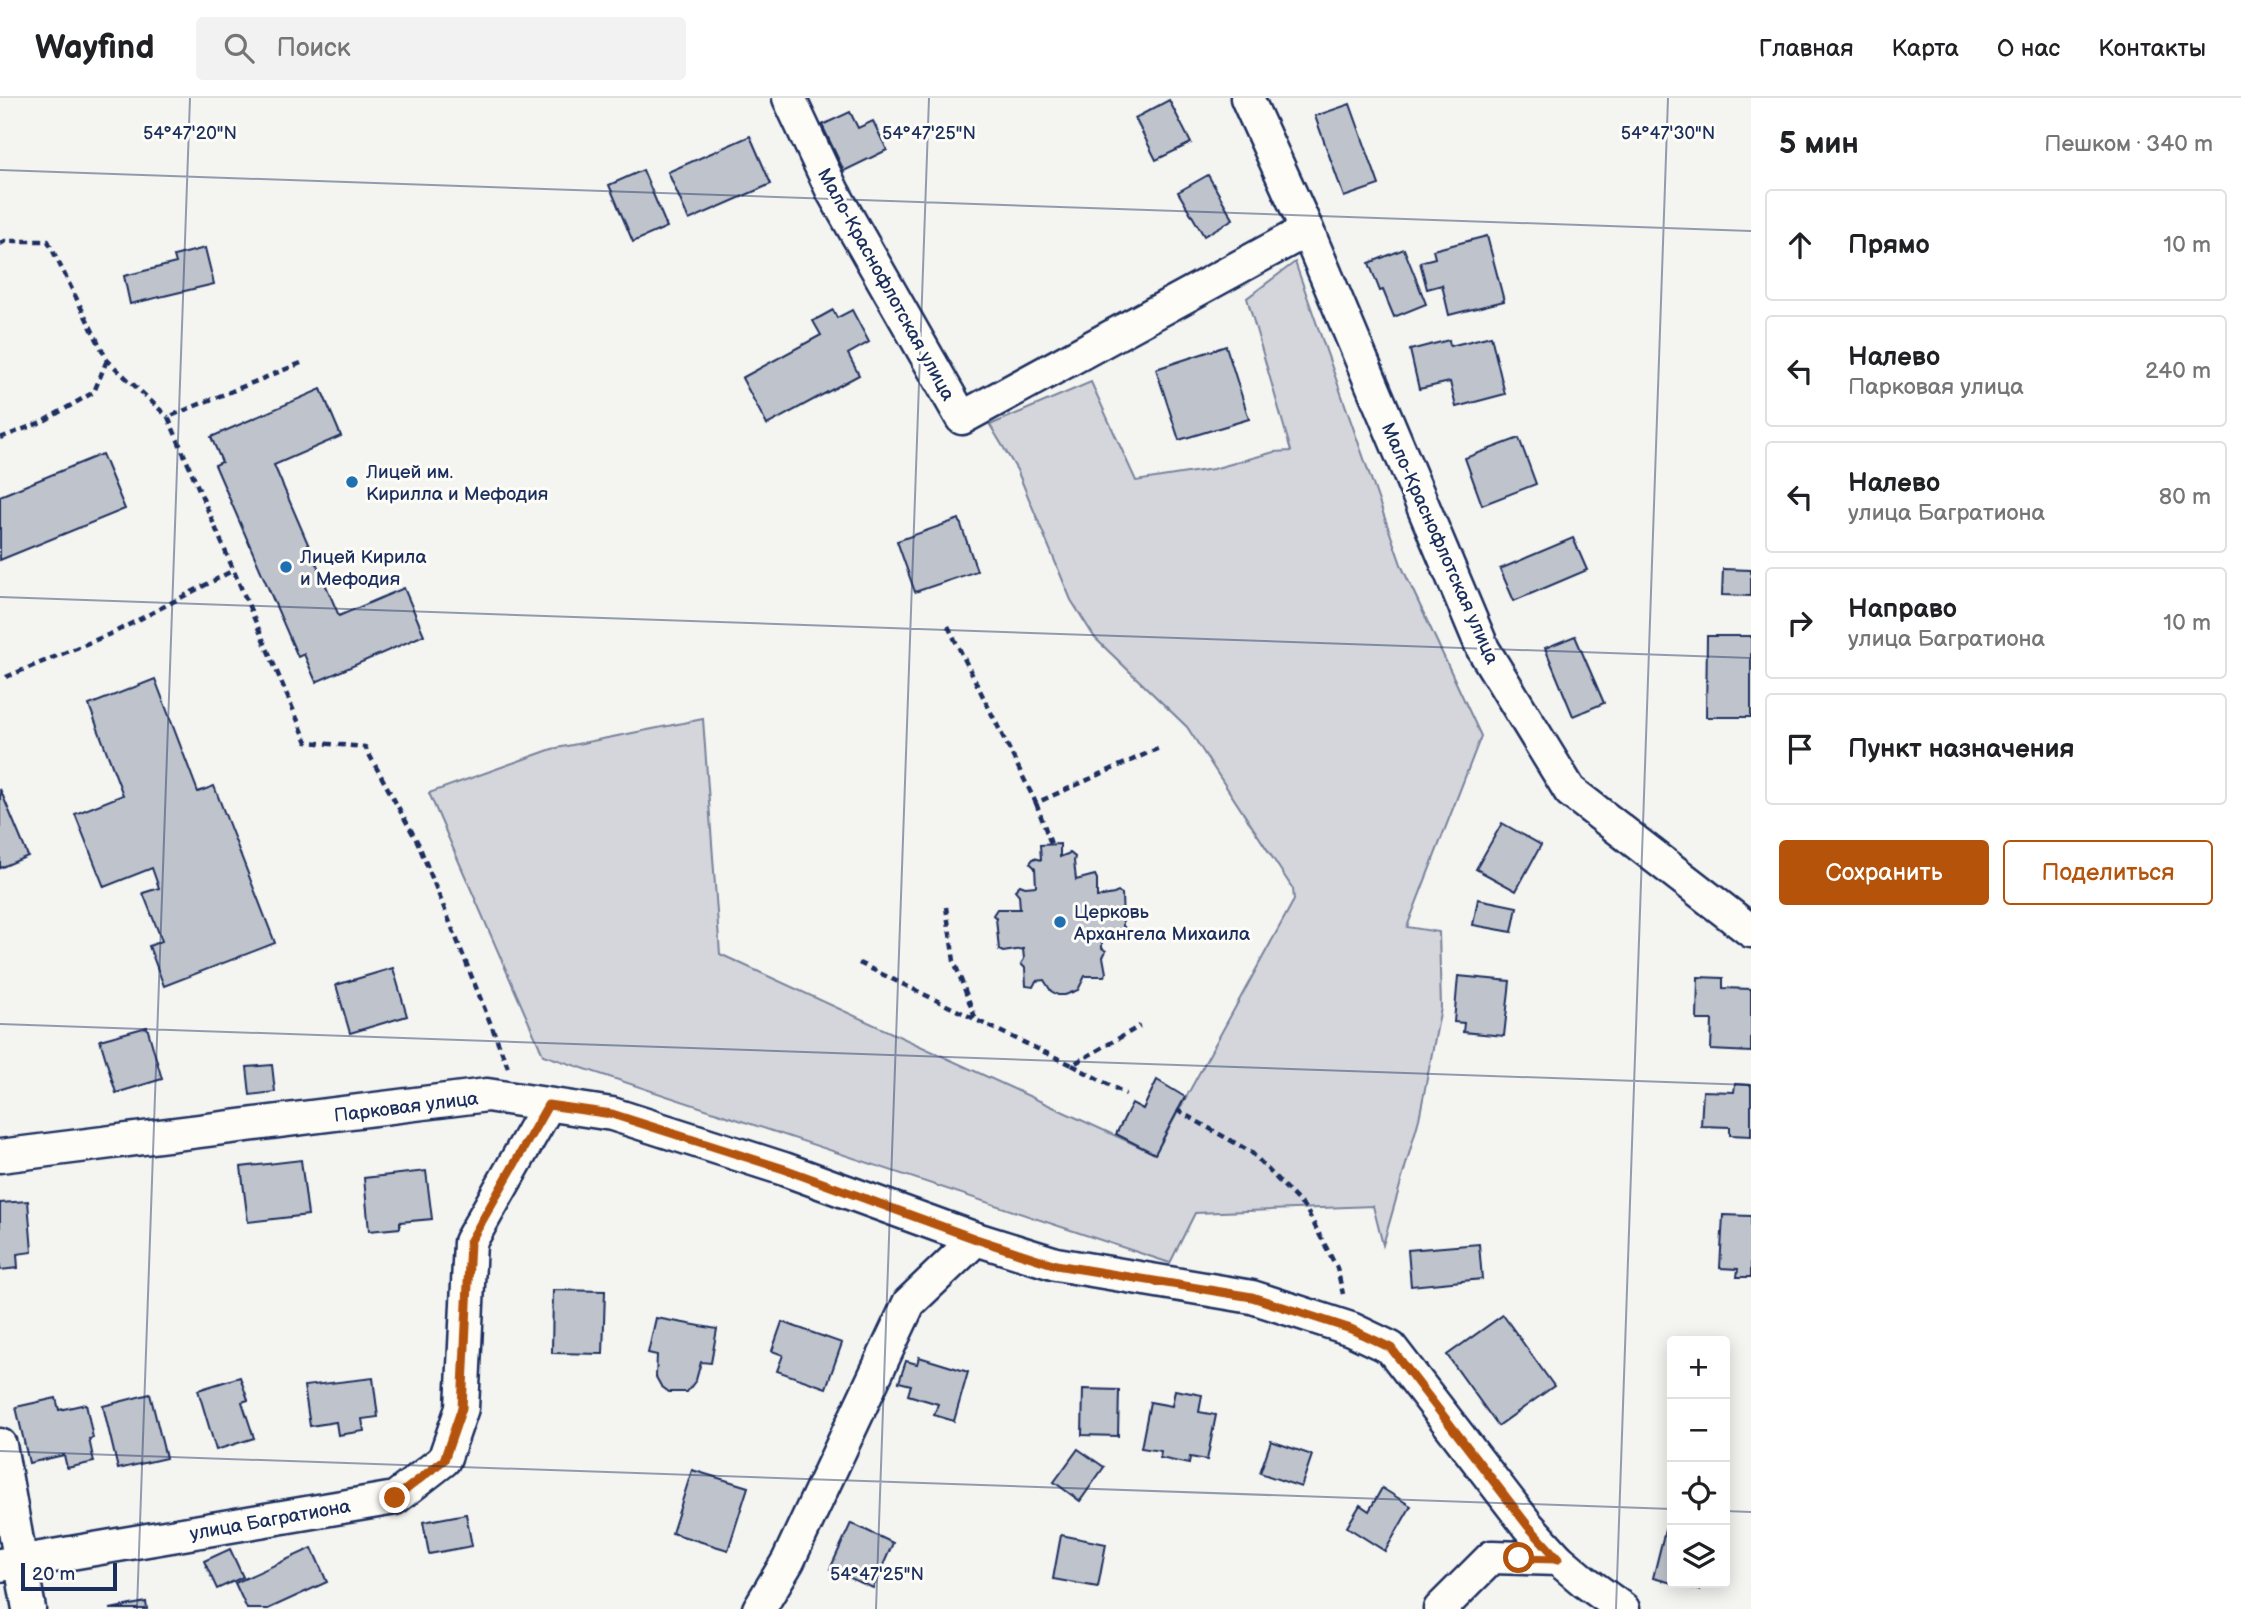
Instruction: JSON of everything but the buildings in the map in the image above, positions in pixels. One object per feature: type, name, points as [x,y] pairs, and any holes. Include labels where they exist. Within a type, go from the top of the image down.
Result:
[{"type":"street","name":"Мало-Краснофлотская улица","points":[[789,98],[834,192],[962,418],[1307,230]]},
{"type":"street","name":"Мало-Краснофлотская улица","points":[[1247,98],[1307,230],[1483,649],[1570,791],[1716,907],[1751,931]]},
{"type":"street","name":"Парковая улица","points":[[0,1156],[487,1096],[612,1114],[784,1169],[976,1239],[1056,1265],[1252,1297],[1351,1329],[1391,1348],[1528,1526],[1558,1559],[1623,1609]]},
{"type":"street","name":"улица Багратиона","points":[[10,1563],[395,1498],[444,1460],[462,1408],[470,1242],[535,1103]]},
{"type":"street","points":[[759,1609],[788,1561],[909,1303],[976,1239]]},
{"type":"street","points":[[0,1445],[10,1563],[29,1609]]},
{"type":"street","points":[[1440,1609],[1492,1557],[1558,1559]]},
{"type":"path","points":[[0,244],[48,241],[107,360],[168,416],[307,742],[365,747],[418,843],[535,1103]]},
{"type":"path","points":[[0,438],[42,422],[94,392],[107,360]]},
{"type":"path","points":[[168,416],[301,363]]},
{"type":"path","points":[[6,677],[115,632],[234,570]]},
{"type":"path","points":[[948,626],[1036,803],[1051,844]]},
{"type":"path","points":[[1036,803],[1159,748]]},
{"type":"path","points":[[946,907],[954,961],[976,1020]]},
{"type":"path","points":[[859,963],[1072,1065],[1126,1094]]},
{"type":"path","points":[[1072,1065],[1140,1026]]},
{"type":"path","points":[[1177,1110],[1251,1152],[1306,1209],[1336,1268],[1351,1329]]},
{"type":"shaded area","points":[[1295,262],[1402,567],[1481,736],[1407,927],[1439,932],[1441,1008],[1419,1119],[1383,1245],[1373,1206],[1195,1213],[1170,1263],[543,1055],[429,793],[552,749],[703,719],[720,954],[1155,1154],[1294,900],[1293,889],[1187,727],[1095,638],[1071,600],[1017,470],[990,425],[1091,382],[1136,481],[1213,469],[1274,452],[1291,451],[1247,298]]},
{"type":"place","name":"Лицей им. Кирилла и Мефодия","points":[[352,482]]},
{"type":"place","name":"Лицей Кирила и Мефодия","points":[[286,567]]},
{"type":"place","name":"Церковь Архангела Михаила","points":[[1060,922]]},
{"type":"route","points":[[395,1498],[444,1460],[462,1408],[470,1242],[548,1105],[612,1114],[784,1169],[976,1239],[1056,1265],[1252,1297],[1351,1329],[1391,1348],[1528,1526],[1558,1559],[1519,1558]]}]
